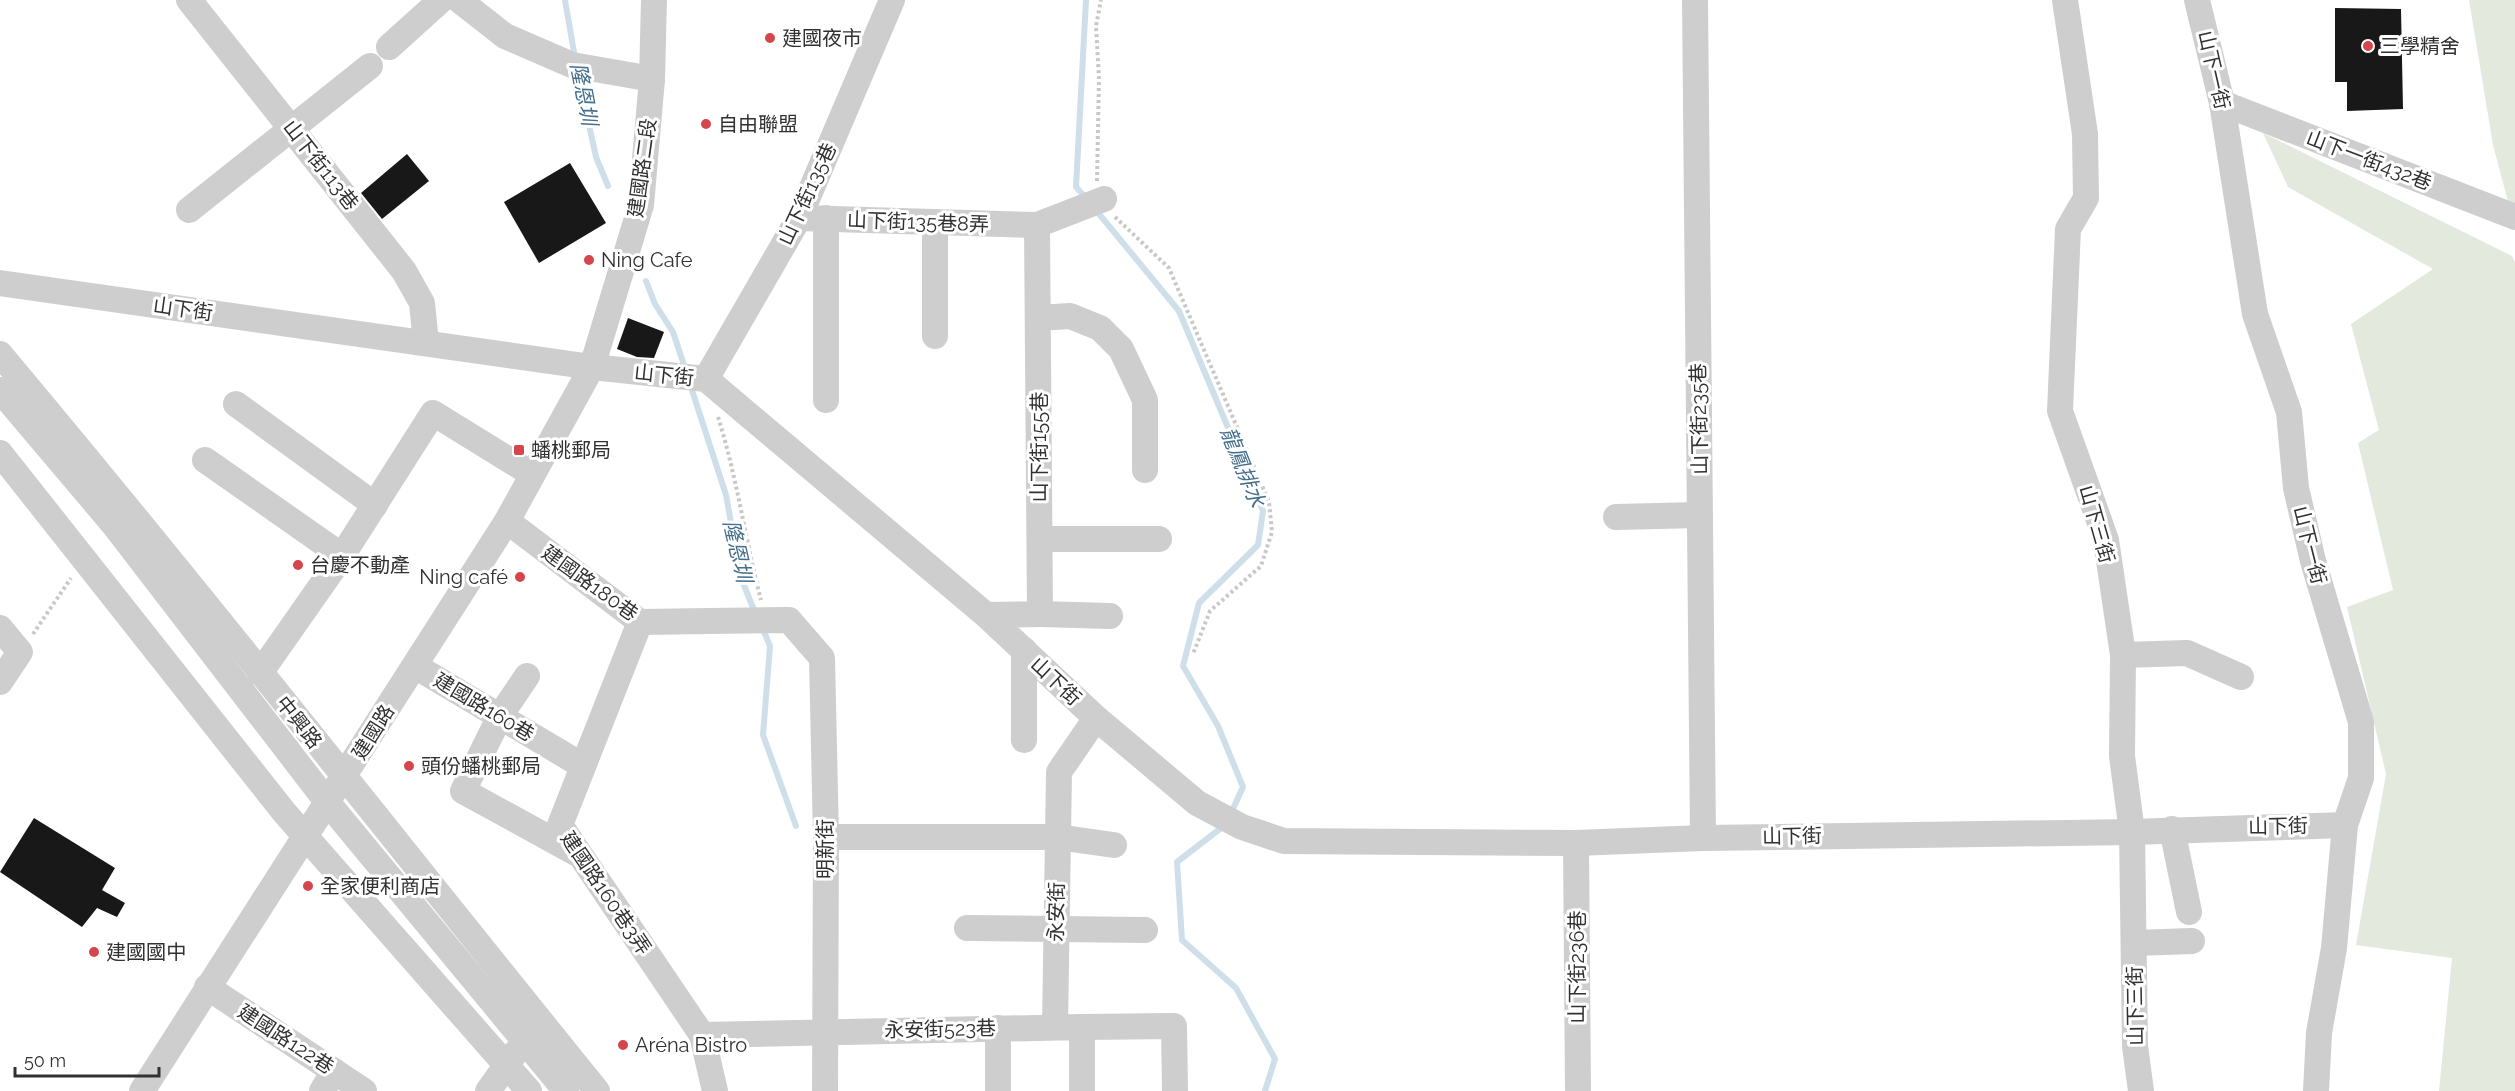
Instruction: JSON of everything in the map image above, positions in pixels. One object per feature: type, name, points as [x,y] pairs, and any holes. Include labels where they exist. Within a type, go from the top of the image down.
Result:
[{"type":"street","name":"山下街113巷","points":[[189,0],[292,126],[404,271],[422,303],[426,344]]},
{"type":"street","points":[[389,47],[441,0]]},
{"type":"street","points":[[459,0],[505,36],[578,66],[652,79]]},
{"type":"street","name":"建國路二段","points":[[592,367],[641,205],[652,79],[654,0]]},
{"type":"street","name":"山下街135巷","points":[[694,378],[799,218],[892,0]]},
{"type":"street","name":"山下街235巷","points":[[1695,0],[1703,838]]},
{"type":"street","name":"山下三街","points":[[2065,0],[2085,134],[2086,198],[2068,229],[2060,411],[2106,540],[2123,655],[2122,756],[2132,832],[2135,1046],[2141,1091]]},
{"type":"street","name":"山下一街","points":[[2197,0],[2222,103],[2255,314],[2289,412],[2296,488],[2308,540],[2361,722],[2361,778],[2344,825],[2334,948],[2319,1033],[2316,1091]]},
{"type":"street","points":[[189,210],[370,66]]},
{"type":"street","name":"山下一街432巷","points":[[2222,103],[2515,218]]},
{"type":"street","points":[[1037,225],[1101,200]]},
{"type":"street","name":"山下街135巷8弄","points":[[799,218],[1037,225]]},
{"type":"street","points":[[826,218],[826,400]]},
{"type":"street","points":[[935,222],[935,336]]},
{"type":"street","name":"山下街155巷","points":[[1037,225],[1040,614]]},
{"type":"street","name":"山下街","points":[[0,283],[592,367],[694,378],[986,615],[1096,718],[1210,812],[1284,841],[1576,843],[1703,838],[2132,832],[2344,825]]},
{"type":"street","points":[[1038,318],[1070,316],[1100,328],[1122,349],[1145,400],[1145,470]]},
{"type":"street","name":"中興路","points":[[0,354],[140,520],[344,778],[597,1091]]},
{"type":"street","name":"建國路","points":[[142,1091],[507,521],[592,367]]},
{"type":"street","name":"中興路","points":[[0,390],[115,526],[328,803],[566,1091]]},
{"type":"street","points":[[236,404],[375,505]]},
{"type":"street","points":[[261,673],[342,556],[433,413],[532,474]]},
{"type":"street","points":[[0,453],[277,802],[529,1091]]},
{"type":"street","points":[[205,460],[342,556]]},
{"type":"street","points":[[1616,517],[1700,515]]},
{"type":"street","name":"建國路180巷","points":[[507,521],[640,622],[768,620]]},
{"type":"street","points":[[1040,539],[1159,539]]},
{"type":"street","points":[[986,615],[1110,616]]},
{"type":"street","name":"明新街","points":[[768,620],[822,658],[826,837],[825,1091]]},
{"type":"street","name":"建國路160巷3弄","points":[[640,622],[560,825],[702,1035],[715,1091]]},
{"type":"street","points":[[0,627],[20,652],[0,682]]},
{"type":"street","points":[[1024,650],[1024,740]]},
{"type":"street","points":[[2123,655],[2187,653],[2241,677]]},
{"type":"street","name":"建國路160巷","points":[[415,666],[583,766]]},
{"type":"street","points":[[527,676],[500,716],[463,791],[581,856]]},
{"type":"street","name":"永安街","points":[[1055,1027],[1059,772],[1096,718]]},
{"type":"street","points":[[2172,829],[2189,912]]},
{"type":"street","points":[[826,837],[1057,837],[1114,845]]},
{"type":"street","name":"山下街236巷","points":[[1576,843],[1578,1091]]},
{"type":"street","points":[[967,928],[1145,930]]},
{"type":"street","points":[[2134,943],[2192,941]]},
{"type":"street","name":"建國路122巷","points":[[207,987],[328,1081],[364,1091]]},
{"type":"street","points":[[1055,1027],[1174,1026],[1175,1091]]},
{"type":"street","name":"永安街523巷","points":[[702,1035],[1055,1027]]},
{"type":"street","points":[[1082,1027],[1082,1091]]},
{"type":"street","points":[[998,1028],[998,1091]]},
{"type":"street","points":[[488,1091],[506,1064],[526,1041]]},
{"type":"path","points":[[1101,0],[1096,26],[1099,79],[1095,176],[1101,200],[1108,210],[1168,268],[1269,502],[1272,532],[1261,566],[1210,611],[1193,654]]},
{"type":"path","points":[[694,378],[731,460],[745,539],[768,620]]},
{"type":"path","points":[[20,652],[73,575]]},
{"type":"shaded area","points":[[2469,0],[2515,0],[2515,228],[2493,145]]},
{"type":"shaded area","points":[[2263,133],[2512,256],[2515,262],[2515,1091],[2439,1091],[2452,958],[2356,945],[2386,774],[2347,607],[2393,590],[2358,443],[2379,430],[2351,324],[2433,269],[2288,187]]},
{"type":"building","name":"三學精舍","points":[[2335,8],[2401,9],[2403,109],[2347,111],[2347,82],[2335,82]]},
{"type":"building","points":[[407,154],[429,181],[382,219],[361,193]]},
{"type":"building","points":[[570,163],[606,223],[539,263],[504,202]]},
{"type":"building","points":[[628,318],[664,332],[654,358],[637,357],[617,349]]},
{"type":"building","points":[[34,818],[115,868],[102,890],[125,903],[117,917],[97,908],[82,927],[0,872]]},
{"type":"waterway","name":"隆恩圳","points":[[565,0],[575,58]]},
{"type":"waterway","name":"龍鳳排水","points":[[1086,0],[1076,187],[1087,199]]},
{"type":"waterway","name":"隆恩圳","points":[[578,74],[596,157],[608,186]]},
{"type":"waterway","name":"龍鳳排水","points":[[1095,209],[1179,311],[1263,511],[1258,545],[1199,603],[1183,666],[1218,726],[1243,787],[1231,813]]},
{"type":"waterway","name":"隆恩圳","points":[[646,281],[655,304],[673,332],[686,371]]},
{"type":"waterway","name":"隆恩圳","points":[[690,384],[726,495],[741,578],[756,615]]},
{"type":"waterway","name":"隆恩圳","points":[[762,627],[770,646],[763,735],[796,826]]},
{"type":"waterway","name":"龍鳳排水","points":[[1225,825],[1177,862],[1182,940],[1236,988],[1275,1059],[1265,1091]]},
{"type":"place","name":"建國夜市","points":[[770,38]]},
{"type":"place","name":"三學精舍","points":[[2368,46]]},
{"type":"place","name":"自由聯盟","points":[[706,124]]},
{"type":"place","name":"Ning Cafe","points":[[589,260]]},
{"type":"place","name":"蟠桃郵局","points":[[519,450]]},
{"type":"place","name":"台慶不動產","points":[[298,565]]},
{"type":"place","name":"Ning café","points":[[520,577]]},
{"type":"place","name":"頭份蟠桃郵局","points":[[409,766]]},
{"type":"place","name":"全家便利商店","points":[[308,886]]},
{"type":"place","name":"建國國中","points":[[94,952]]},
{"type":"place","name":"Aréna Bistro","points":[[623,1045]]}]
